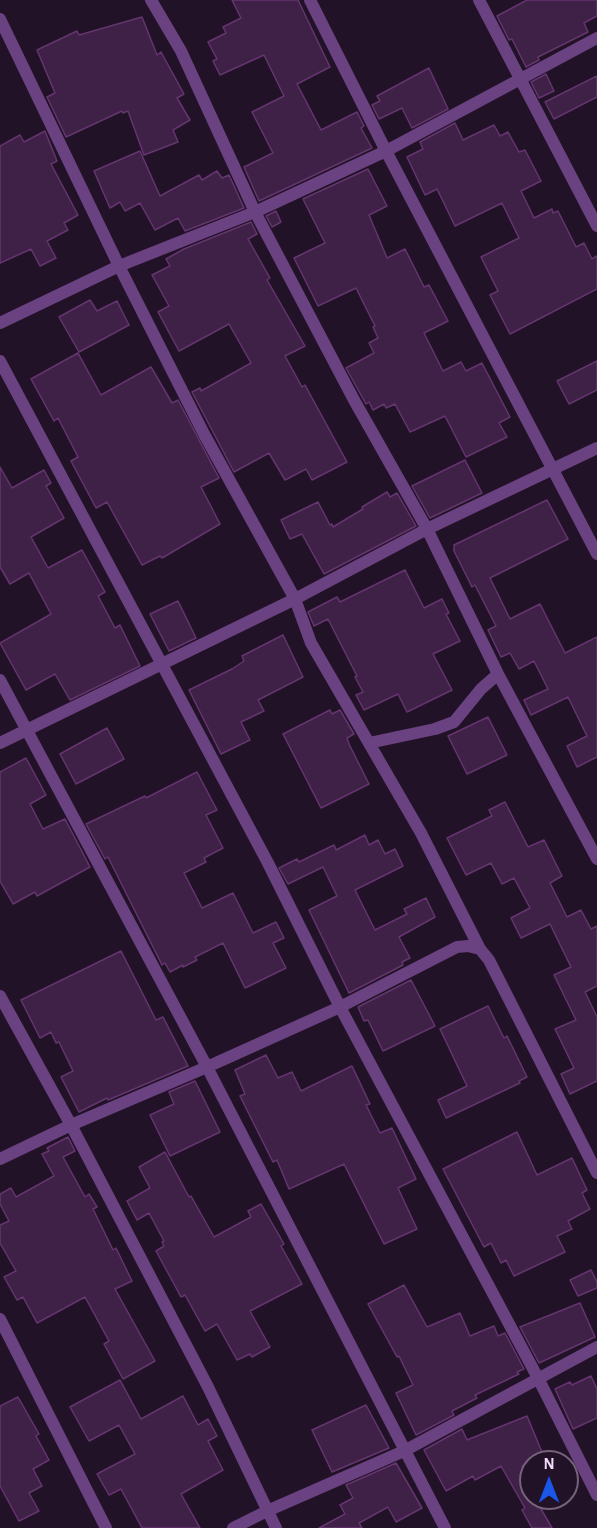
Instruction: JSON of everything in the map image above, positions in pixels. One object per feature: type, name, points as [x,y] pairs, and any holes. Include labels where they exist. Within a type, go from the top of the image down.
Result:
[{"type":"street","points":[[151,0],[181,51],[255,212],[354,400],[427,529],[498,674],[597,859]]},
{"type":"street","points":[[310,0],[386,151],[597,554]]},
{"type":"street","points":[[479,0],[597,226]]},
{"type":"street","points":[[0,19],[119,266],[204,434],[295,598],[311,643],[421,833],[480,949],[489,960],[597,1173]]},
{"type":"street","points":[[0,323],[119,266],[255,212],[386,151],[597,38]]},
{"type":"street","points":[[0,361],[268,863],[340,1007],[539,1380],[597,1495]]},
{"type":"street","points":[[0,742],[295,598],[427,529],[597,448]]},
{"type":"street","points":[[369,743],[435,729],[454,722],[481,689],[498,674]]},
{"type":"street","points":[[0,680],[207,1067],[445,1528]]},
{"type":"street","points":[[0,1159],[71,1125],[340,1007],[457,947],[468,946],[480,949]]},
{"type":"street","points":[[0,996],[71,1125],[208,1387],[276,1528]]},
{"type":"street","points":[[0,1319],[106,1528]]},
{"type":"street","points":[[233,1528],[404,1451],[597,1347]]},
{"type":"building","points":[[232,0],[298,0],[330,67],[297,84],[321,130],[357,112],[364,126],[361,128],[372,148],[259,201],[244,167],[273,153],[252,112],[284,96],[264,55],[220,75],[213,61],[217,59],[208,42],[226,33],[223,27],[241,18]]},
{"type":"building","points":[[527,0],[597,0],[597,16],[584,23],[588,32],[538,57],[539,60],[526,67],[497,16]]},
{"type":"building","points":[[142,17],[157,55],[161,52],[184,94],[177,98],[190,120],[173,130],[178,142],[144,155],[128,111],[123,113],[122,111],[66,137],[47,97],[55,93],[37,50],[77,31],[79,35]]},
{"type":"building","points":[[429,68],[448,109],[412,128],[402,108],[379,119],[372,105],[380,101],[377,96]]},
{"type":"building","points":[[546,74],[554,91],[539,98],[531,82]]},
{"type":"building","points":[[597,76],[597,97],[554,119],[545,102]]},
{"type":"building","points":[[455,123],[463,140],[494,125],[500,136],[508,132],[519,152],[525,150],[541,181],[521,191],[534,218],[552,209],[553,213],[558,211],[576,247],[584,243],[592,259],[597,256],[597,289],[510,334],[490,295],[498,291],[481,257],[519,238],[502,203],[455,226],[437,189],[425,195],[407,157],[423,149],[420,142]]},
{"type":"building","points":[[45,131],[57,161],[51,164],[78,215],[64,223],[68,230],[47,241],[56,258],[40,266],[31,249],[0,263],[0,146],[20,135],[24,142]]},
{"type":"building","points":[[140,151],[160,196],[199,175],[202,180],[217,171],[222,178],[229,175],[244,208],[185,231],[178,218],[155,230],[140,203],[125,211],[120,202],[110,208],[94,171]]},
{"type":"building","points":[[368,169],[387,206],[369,215],[387,258],[405,249],[424,287],[429,285],[448,321],[424,333],[443,371],[461,362],[466,371],[482,363],[510,417],[499,423],[507,437],[466,457],[445,416],[410,432],[395,404],[386,408],[384,404],[373,410],[369,402],[366,404],[346,368],[374,353],[369,343],[378,338],[373,327],[375,326],[356,288],[318,306],[294,258],[325,243],[303,199]]},
{"type":"building","points":[[276,211],[281,222],[272,227],[266,216]]},
{"type":"building","points":[[251,222],[257,234],[248,239],[270,278],[267,280],[305,346],[285,356],[302,387],[305,385],[347,462],[312,480],[306,469],[285,480],[269,453],[234,472],[192,392],[200,388],[201,391],[251,363],[229,324],[179,351],[158,312],[169,306],[152,275],[170,266],[166,259],[184,249]]},
{"type":"building","points":[[90,300],[97,311],[117,301],[129,325],[79,352],[59,317]]},
{"type":"building","points":[[78,353],[101,395],[151,367],[172,403],[178,400],[219,478],[201,487],[220,524],[162,558],[160,556],[142,565],[107,502],[96,508],[71,461],[78,457],[58,418],[54,421],[31,379]]},
{"type":"building","points":[[597,361],[597,390],[569,404],[557,381]]},
{"type":"building","points":[[465,460],[482,493],[430,518],[412,486]]},
{"type":"building","points":[[0,467],[12,488],[44,470],[51,483],[46,486],[64,518],[31,537],[48,568],[82,550],[105,592],[98,596],[115,628],[120,625],[140,666],[70,700],[55,674],[26,690],[0,643],[51,614],[29,573],[10,584],[0,567]]},
{"type":"building","points":[[387,492],[390,497],[397,493],[416,526],[324,574],[302,534],[290,539],[281,520],[318,502],[333,527]]},
{"type":"building","points":[[547,500],[568,539],[490,578],[510,619],[540,604],[565,653],[597,637],[597,757],[577,767],[567,746],[587,736],[568,697],[531,715],[524,700],[548,689],[534,661],[519,669],[510,653],[501,657],[488,630],[496,626],[475,585],[472,587],[454,551],[454,545]]},
{"type":"building","points":[[405,570],[424,608],[442,599],[449,613],[446,614],[460,641],[433,654],[452,690],[407,712],[398,694],[364,710],[356,695],[363,692],[355,677],[357,676],[328,619],[314,626],[308,612],[337,597],[340,602]]},
{"type":"building","points":[[178,601],[196,638],[169,651],[150,614]]},
{"type":"building","points":[[283,635],[303,677],[258,700],[264,711],[241,722],[250,740],[221,754],[189,690],[232,669],[244,661],[242,656]]},
{"type":"building","points":[[330,710],[332,714],[340,710],[354,734],[347,738],[369,784],[321,808],[283,734]]},
{"type":"building","points":[[488,717],[507,755],[467,774],[448,736]]},
{"type":"building","points":[[107,728],[124,759],[76,784],[60,754]]},
{"type":"building","points":[[26,758],[46,795],[30,804],[43,829],[65,819],[90,867],[37,896],[35,892],[13,904],[0,881],[0,772]]},
{"type":"building","points":[[197,772],[217,810],[206,815],[223,848],[204,858],[206,862],[184,873],[202,908],[233,893],[253,933],[276,922],[284,938],[273,943],[286,968],[245,988],[223,943],[195,957],[197,960],[170,972],[165,963],[162,965],[108,857],[105,859],[86,824],[145,796],[146,798]]},
{"type":"building","points":[[505,802],[528,847],[544,840],[562,876],[550,883],[567,917],[581,910],[591,929],[597,926],[597,986],[585,992],[597,1017],[597,1081],[570,1094],[561,1074],[574,1068],[555,1029],[576,1020],[554,975],[571,967],[550,924],[521,938],[511,918],[530,908],[514,878],[502,884],[491,863],[466,875],[447,838],[492,816],[489,810]]},
{"type":"building","points":[[365,835],[369,845],[378,840],[385,854],[395,849],[403,866],[355,890],[375,930],[407,914],[404,909],[426,898],[435,917],[399,937],[410,958],[402,962],[403,965],[349,993],[309,910],[337,896],[323,867],[288,884],[279,868],[297,859],[299,862],[334,845],[336,850]]},
{"type":"building","points":[[121,951],[156,1020],[163,1017],[188,1066],[108,1100],[107,1098],[79,1112],[61,1077],[73,1071],[59,1042],[56,1043],[51,1032],[40,1038],[21,1000]]},
{"type":"building","points":[[411,980],[435,1026],[383,1051],[368,1020],[364,1021],[358,1007]]},
{"type":"building","points":[[488,1006],[504,1038],[507,1036],[527,1077],[519,1081],[520,1083],[446,1118],[438,1100],[467,1086],[440,1029]]},
{"type":"building","points":[[266,1055],[278,1078],[292,1072],[301,1091],[352,1066],[370,1104],[366,1105],[380,1133],[392,1128],[416,1179],[398,1188],[417,1229],[384,1244],[344,1164],[289,1189],[277,1160],[273,1162],[240,1096],[245,1094],[235,1070]]},
{"type":"building","points":[[195,1081],[220,1132],[170,1156],[150,1115],[174,1104],[169,1092]]},
{"type":"building","points":[[517,1132],[537,1175],[572,1158],[587,1190],[582,1193],[590,1209],[568,1221],[572,1229],[557,1236],[565,1252],[514,1276],[506,1260],[501,1263],[491,1243],[484,1247],[443,1169]]},
{"type":"building","points":[[68,1137],[75,1151],[63,1157],[85,1197],[89,1194],[97,1207],[93,1209],[113,1250],[116,1248],[132,1281],[115,1289],[155,1361],[123,1379],[104,1344],[109,1341],[85,1297],[37,1323],[23,1297],[17,1300],[4,1277],[16,1271],[0,1243],[0,1225],[9,1221],[0,1204],[0,1194],[11,1188],[16,1197],[54,1176],[42,1154],[49,1151],[47,1148]]},
{"type":"building","points":[[165,1152],[214,1237],[251,1217],[248,1211],[261,1204],[284,1244],[281,1246],[302,1284],[250,1311],[270,1347],[252,1357],[250,1354],[237,1360],[217,1324],[205,1331],[185,1295],[181,1297],[156,1251],[164,1246],[162,1242],[164,1241],[149,1213],[137,1220],[127,1201],[150,1188],[139,1167]]},
{"type":"building","points":[[591,1270],[597,1282],[597,1288],[578,1296],[570,1280]]},
{"type":"building","points":[[404,1285],[427,1327],[460,1313],[470,1336],[494,1326],[498,1336],[505,1333],[524,1369],[517,1372],[519,1374],[475,1395],[477,1398],[452,1411],[454,1415],[416,1435],[396,1393],[413,1385],[399,1356],[397,1357],[368,1304]]},
{"type":"building","points":[[580,1303],[595,1337],[539,1363],[520,1327]]},
{"type":"building","points":[[591,1376],[597,1389],[597,1418],[573,1429],[555,1389],[570,1382],[572,1385]]},
{"type":"building","points":[[120,1380],[141,1419],[183,1396],[198,1425],[208,1419],[217,1436],[208,1441],[223,1470],[181,1494],[200,1528],[142,1528],[121,1489],[109,1495],[97,1474],[135,1454],[119,1425],[89,1441],[70,1407]]},
{"type":"building","points":[[18,1397],[39,1434],[36,1436],[49,1460],[33,1469],[42,1486],[29,1493],[39,1511],[19,1521],[0,1486],[0,1406]]},
{"type":"building","points":[[366,1405],[389,1448],[332,1472],[312,1430]]},
{"type":"building","points":[[527,1416],[541,1450],[519,1450],[519,1498],[501,1466],[475,1480],[473,1476],[446,1491],[424,1450],[462,1429],[467,1440]]},
{"type":"building","points":[[396,1463],[422,1508],[396,1522],[388,1507],[359,1523],[362,1528],[319,1528],[345,1514],[340,1505],[353,1498],[346,1485]]},
{"type":"building","points":[[522,1510],[542,1510],[552,1528],[532,1528]]}]
